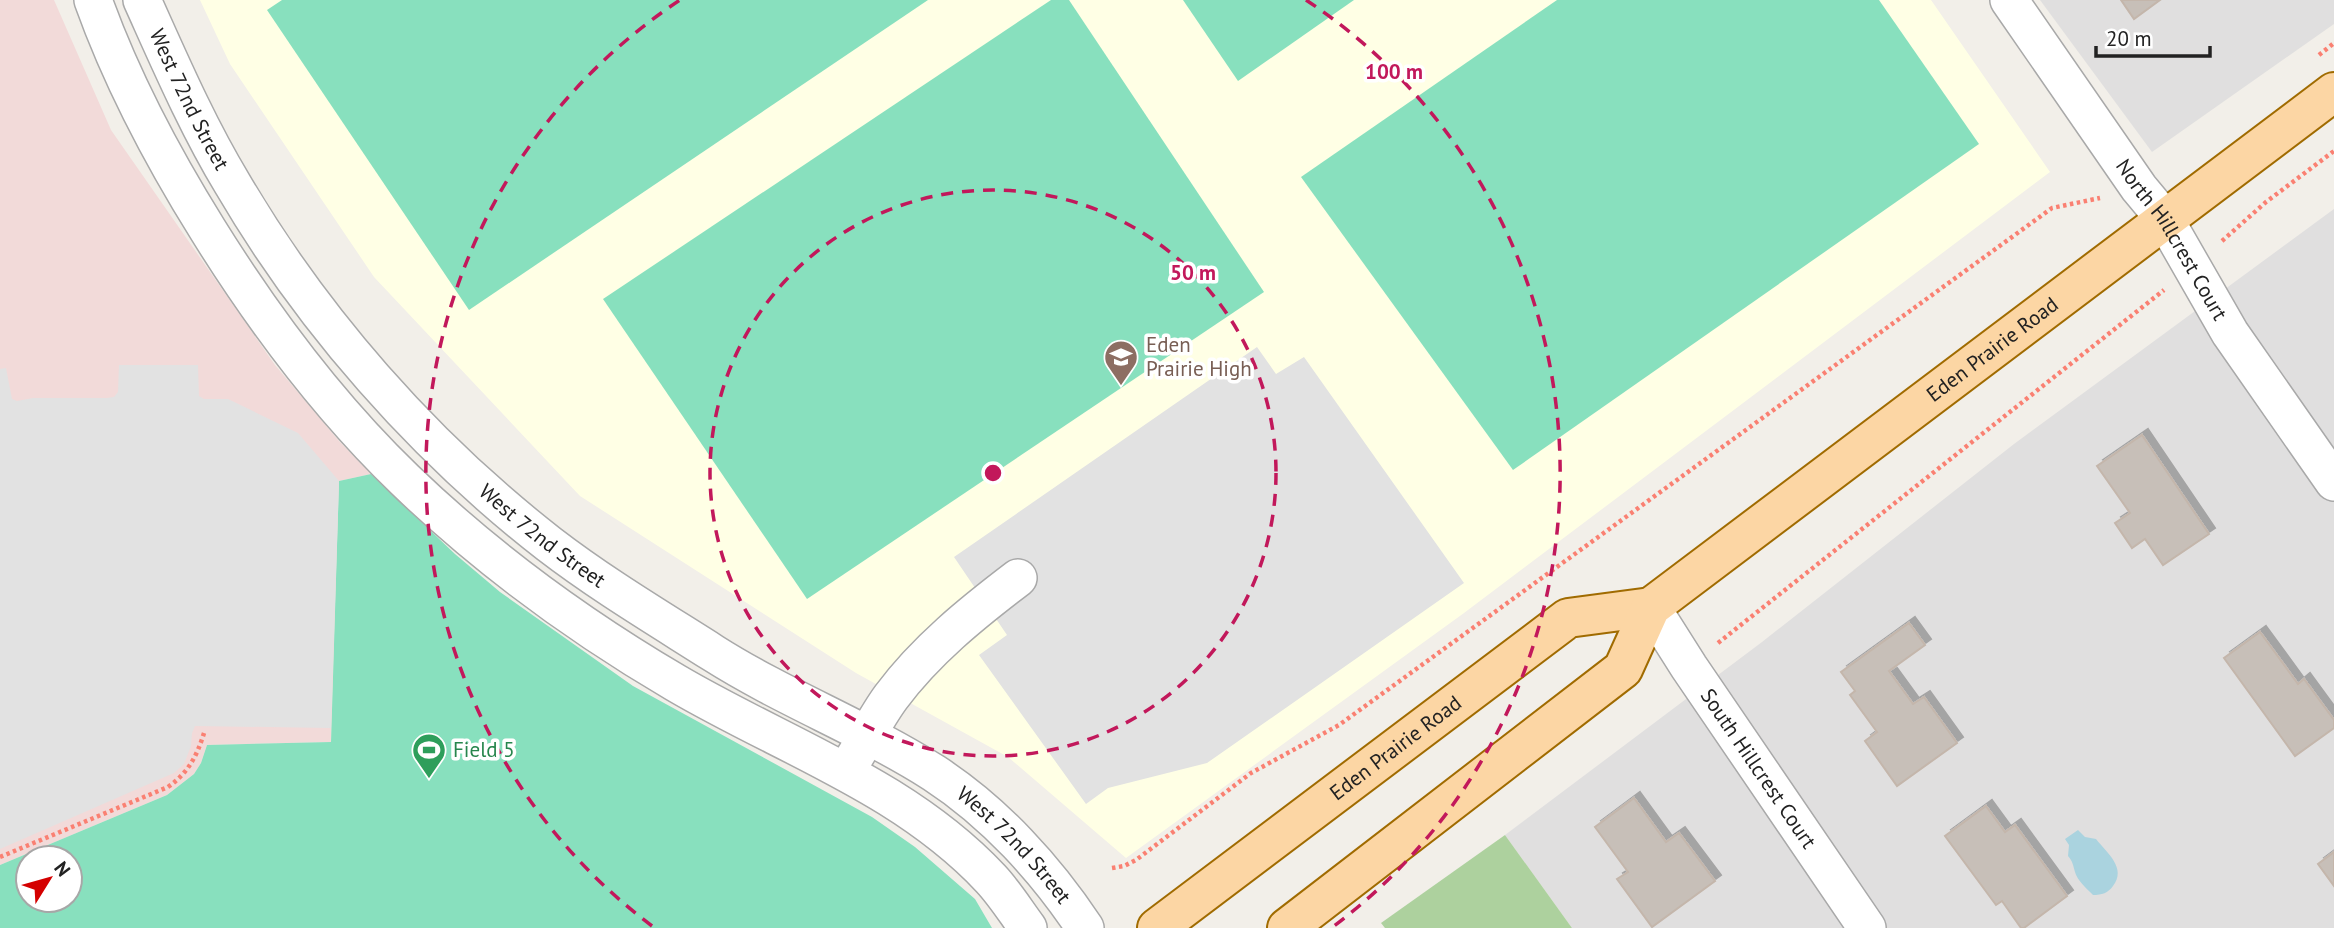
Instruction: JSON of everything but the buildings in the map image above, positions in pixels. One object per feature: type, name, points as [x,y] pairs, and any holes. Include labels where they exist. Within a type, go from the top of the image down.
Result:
[{"type":"main road","name":"Eden Prairie Road","points":[[1287,928],[1623,669],[1651,607],[2334,92]]},
{"type":"main road","name":"Eden Prairie Road","points":[[1157,928],[1568,618],[1651,607]]},
{"type":"street","name":"West 72nd Street","points":[[93,0],[106,35],[170,170],[233,269],[264,316],[301,364],[404,479],[472,539],[610,643],[681,686],[846,771],[901,804],[991,880],[1028,928]]},
{"type":"street","name":"West 72nd Street","points":[[142,0],[192,110],[232,183],[289,272],[350,352],[442,452],[549,544],[717,656],[936,774],[984,812],[1025,851],[1085,928]]},
{"type":"street","name":"North Hillcrest Court","points":[[2009,0],[2139,188],[2164,218],[2230,333],[2334,482]]},
{"type":"street","points":[[846,771],[890,698],[915,669],[963,620],[1018,578]]},
{"type":"street","name":"South Hillcrest Court","points":[[1651,607],[1867,928]]},
{"type":"path","points":[[2312,60],[2334,43]]},
{"type":"path","points":[[1689,667],[2191,268],[2266,202],[2334,151]]},
{"type":"path","points":[[1112,868],[1136,860],[1251,773],[1339,725],[2052,208],[2139,188]]},
{"type":"path","points":[[0,857],[168,787],[189,769],[204,733]]},
{"type":"shaded area","points":[[0,0],[54,0],[111,130],[275,365],[339,441],[371,474],[339,481],[331,742],[207,745],[194,774],[167,795],[50,844],[14,844],[14,859],[0,865]]},
{"type":"shaded area","name":"Eden Prairie High","points":[[200,0],[1931,0],[2050,172],[1464,613],[1126,858],[1008,757],[856,673],[580,496],[374,277],[230,64]]},
{"type":"shaded area","points":[[2040,0],[2334,0],[2334,24],[2152,152]]},
{"type":"shaded area","points":[[2334,209],[2334,928],[1572,928],[1505,835],[1762,642],[2014,444]]},
{"type":"shaded area","points":[[1257,347],[1276,374],[1304,357],[1464,583],[1207,763],[1108,788],[1086,804],[979,655],[1007,635],[954,557]]},
{"type":"shaded area","points":[[119,365],[198,365],[199,396],[204,399],[228,399],[298,433],[339,481],[331,728],[195,726],[184,764],[174,773],[0,849],[0,369],[6,368],[12,399],[17,401],[33,398],[107,398],[114,397],[118,392]]},
{"type":"green space","points":[[282,0],[928,0],[469,310],[267,10]]},
{"type":"green space","points":[[1051,0],[1069,0],[1264,292],[807,599],[603,299]]},
{"type":"green space","points":[[1183,0],[1354,0],[1238,81]]},
{"type":"green space","points":[[1557,0],[1879,0],[1979,144],[1513,470],[1301,177]]},
{"type":"green space","points":[[371,474],[455,554],[500,592],[633,686],[872,817],[915,847],[975,899],[992,928],[0,928],[0,865],[14,859],[14,914],[84,914],[84,844],[50,844],[167,795],[194,774],[207,745],[331,742],[339,481]]},
{"type":"green space","points":[[1505,835],[1572,928],[1385,928],[1381,923]]},
{"type":"water","points":[[2078,830],[2085,837],[2096,839],[2117,867],[2117,879],[2111,888],[2099,895],[2093,895],[2078,878],[2068,856],[2069,845],[2065,839]]},
{"type":"place","name":"Eden Prairie High","points":[[1121,387]]},
{"type":"place","name":"Field 5","points":[[429,780]]}]
